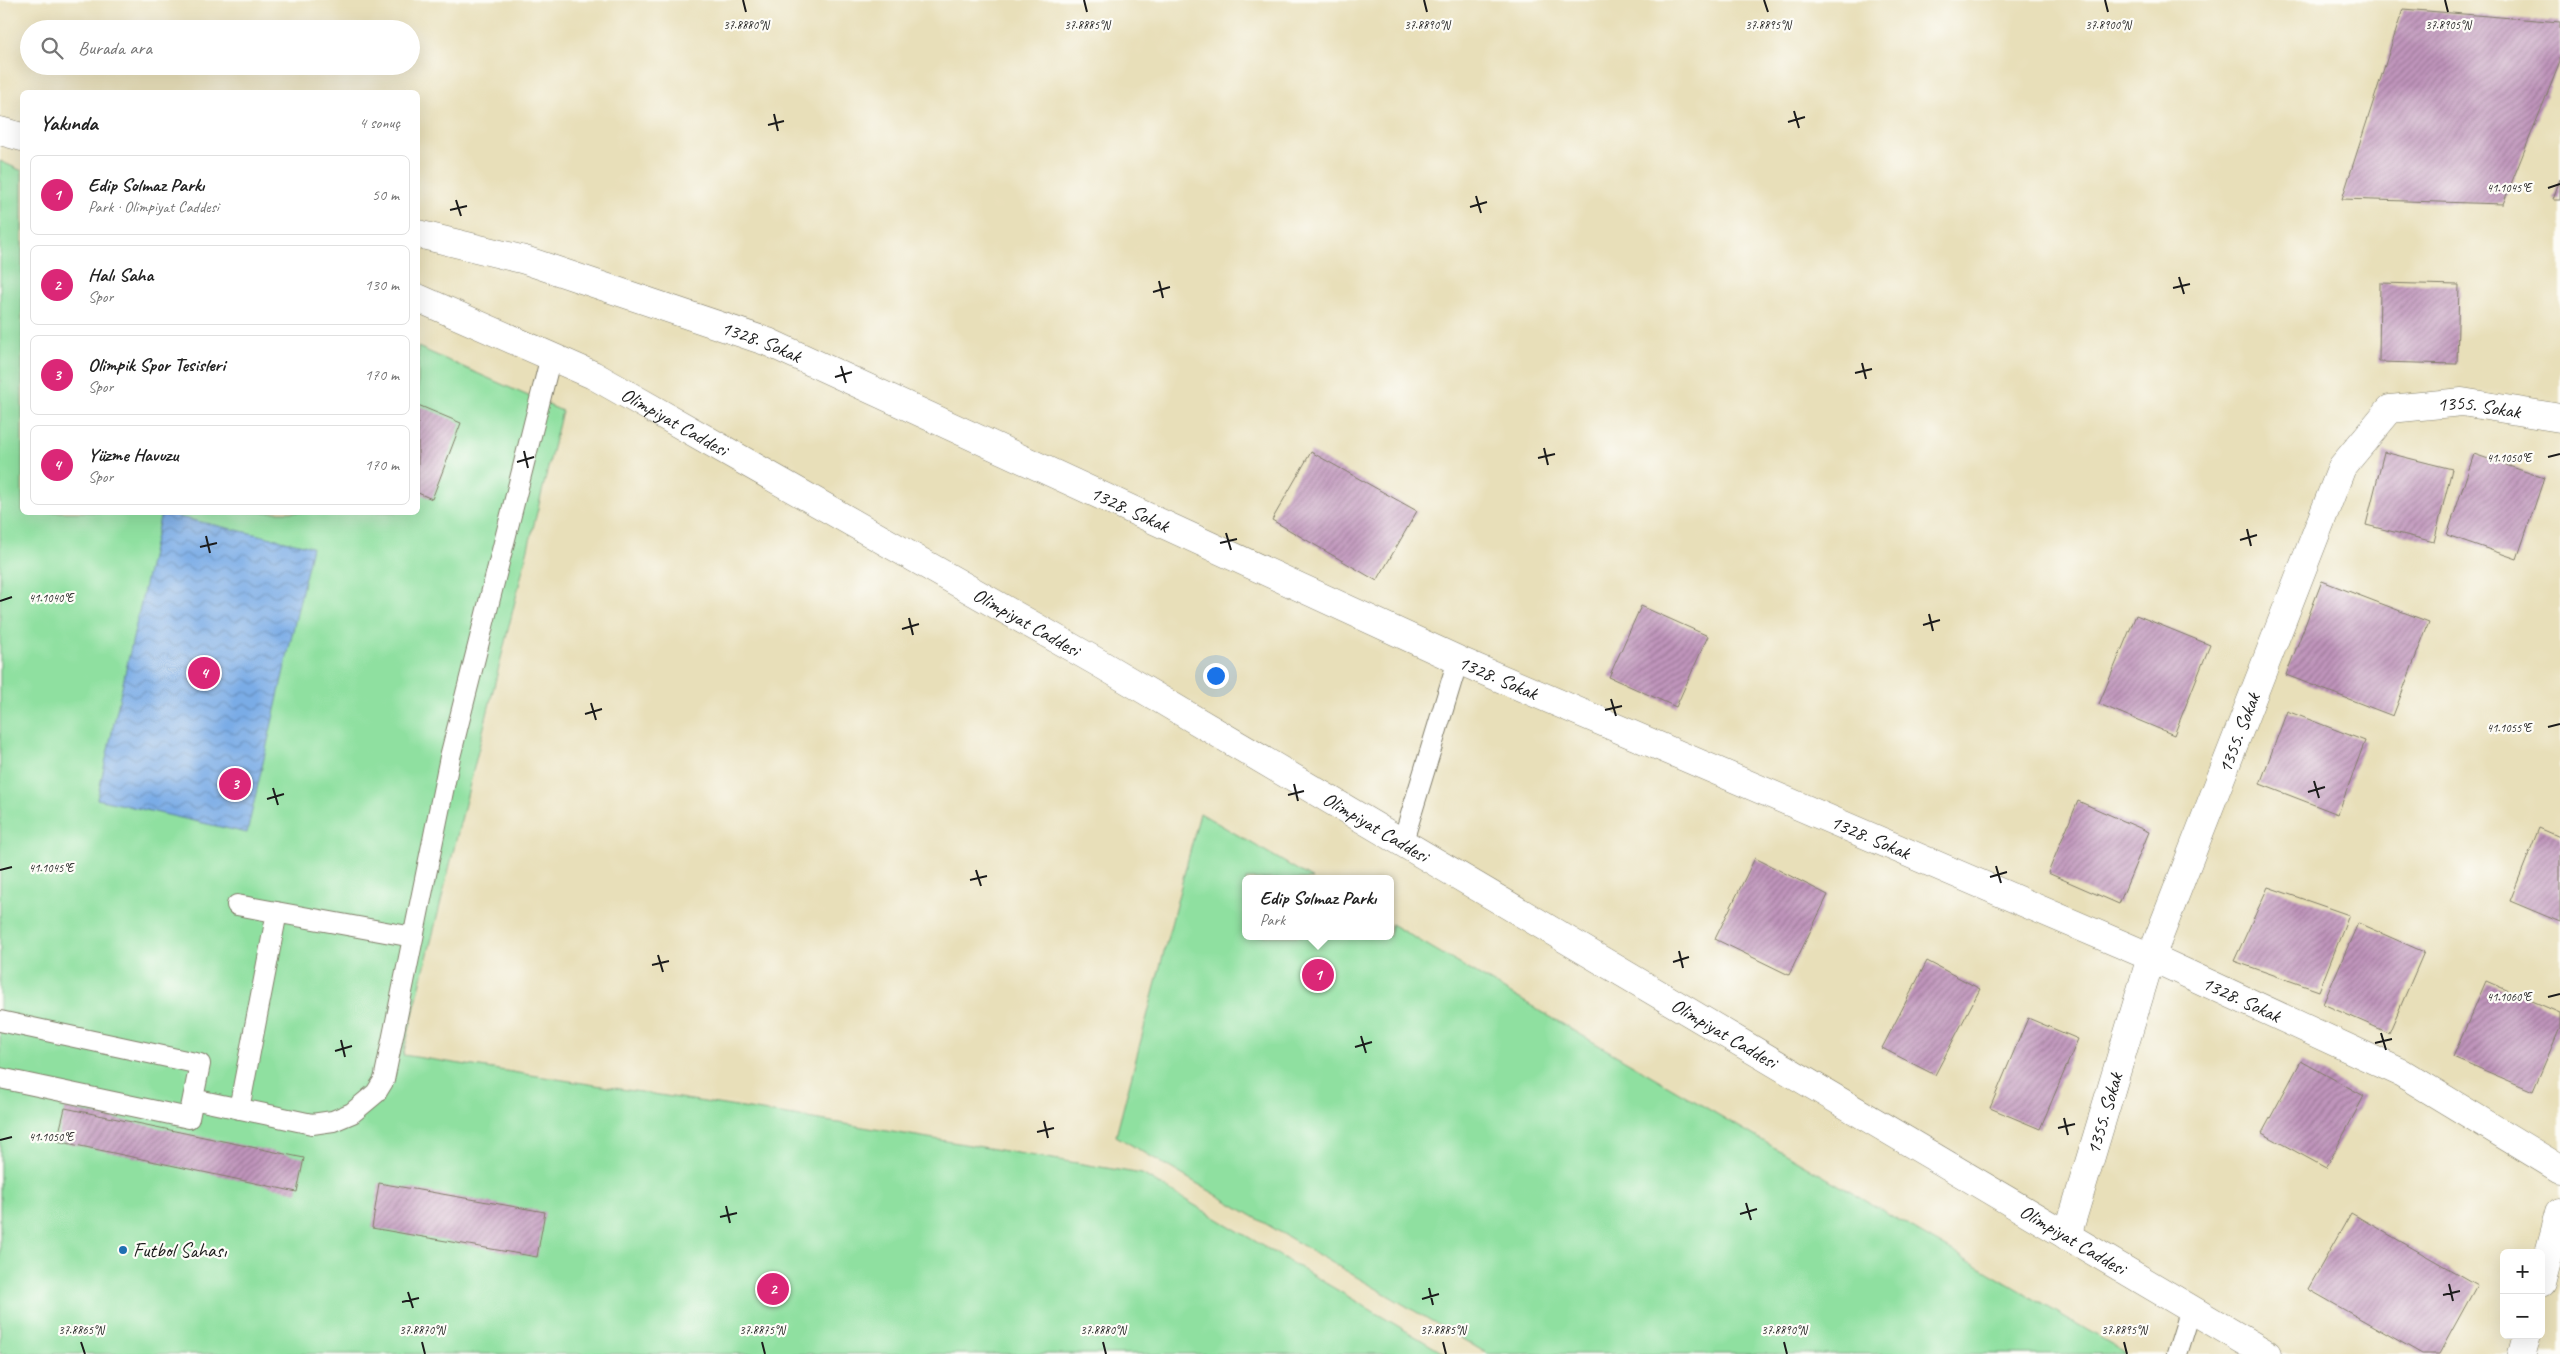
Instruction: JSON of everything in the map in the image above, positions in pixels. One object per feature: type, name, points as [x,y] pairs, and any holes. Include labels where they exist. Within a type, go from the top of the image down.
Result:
[{"type":"street","points":[[0,131],[20,136]]},
{"type":"street","name":"1328. Sokak","points":[[420,234],[526,260],[768,342],[1458,660],[2151,957],[2402,1073],[2560,1169]]},
{"type":"street","name":"Olimpiyat Caddesi","points":[[420,299],[593,375],[1099,663],[1403,841],[2267,1354]]},
{"type":"street","name":"1355. Sokak","points":[[2067,1236],[2151,957],[2342,467],[2390,409],[2462,402],[2560,418]]},
{"type":"street","points":[[2545,1267],[2560,1212]]},
{"type":"street","points":[[2522,1354],[2526,1339]]},
{"type":"lane","points":[[193,1099],[312,1124],[333,1121],[352,1113],[364,1104],[384,1080],[450,758],[551,356]]},
{"type":"lane","points":[[1403,841],[1458,660]]},
{"type":"lane","points":[[237,905],[413,937]]},
{"type":"lane","points":[[239,1109],[277,912]]},
{"type":"lane","points":[[0,1021],[200,1064],[189,1118],[0,1078]]},
{"type":"lane","points":[[2177,1354],[2191,1309]]},
{"type":"green space","points":[[0,161],[20,170],[20,515],[420,515],[420,348],[562,411],[403,1055],[845,1124],[1142,1174],[1445,1354],[0,1354]]},
{"type":"green space","points":[[1200,813],[1306,875],[1242,875],[1242,940],[1394,940],[1394,926],[2125,1352],[2125,1354],[1488,1354],[1116,1136]]},
{"type":"water","points":[[161,515],[170,515],[312,547],[247,833],[97,799]]},
{"type":"building","points":[[2403,9],[2560,22],[2560,62],[2503,204],[2342,199]]},
{"type":"building","points":[[2560,179],[2560,199],[2553,199]]},
{"type":"building","points":[[2380,283],[2459,285],[2457,364],[2379,362]]},
{"type":"building","points":[[420,406],[461,423],[432,499],[420,494]]},
{"type":"building","points":[[1311,452],[1417,511],[1377,581],[1272,520]]},
{"type":"building","points":[[2384,452],[2452,469],[2434,542],[2366,525]]},
{"type":"building","points":[[2474,454],[2544,478],[2517,559],[2447,535]]},
{"type":"building","points":[[2322,581],[2429,622],[2393,716],[2286,675]]},
{"type":"building","points":[[1641,606],[1708,636],[1676,707],[1609,677]]},
{"type":"building","points":[[2136,615],[2210,645],[2174,735],[2099,704]]},
{"type":"building","points":[[2287,711],[2365,741],[2338,814],[2260,784]]},
{"type":"building","points":[[2078,801],[2149,832],[2119,904],[2048,873]]},
{"type":"building","points":[[2539,828],[2560,837],[2560,922],[2510,901]]},
{"type":"building","points":[[1755,858],[1828,895],[1789,975],[1715,939]]},
{"type":"building","points":[[2268,887],[2349,915],[2319,991],[2234,961]]},
{"type":"building","points":[[2358,923],[2424,952],[2389,1033],[2323,1004]]},
{"type":"building","points":[[1927,961],[1980,989],[1935,1075],[1882,1048]]},
{"type":"building","points":[[2486,981],[2560,1013],[2560,1028],[2533,1091],[2453,1057]]},
{"type":"building","points":[[2028,1018],[2078,1039],[2040,1129],[1990,1108]]},
{"type":"building","points":[[2301,1061],[2364,1096],[2326,1168],[2262,1133]]},
{"type":"building","points":[[65,1108],[304,1158],[297,1192],[57,1141]]},
{"type":"building","points":[[379,1183],[545,1212],[537,1257],[372,1228]]},
{"type":"building","points":[[2351,1213],[2477,1285],[2439,1354],[2422,1354],[2308,1289]]},
{"type":"place","name":"Yüzme Havuzu","points":[[204,673]]},
{"type":"place","name":"Olimpik Spor Tesisleri","points":[[235,784]]},
{"type":"place","name":"Edip Solmaz Parkı","points":[[1318,975]]},
{"type":"place","name":"Futbol Sahası","points":[[123,1250]]},
{"type":"place","name":"Halı Saha","points":[[773,1289]]}]
